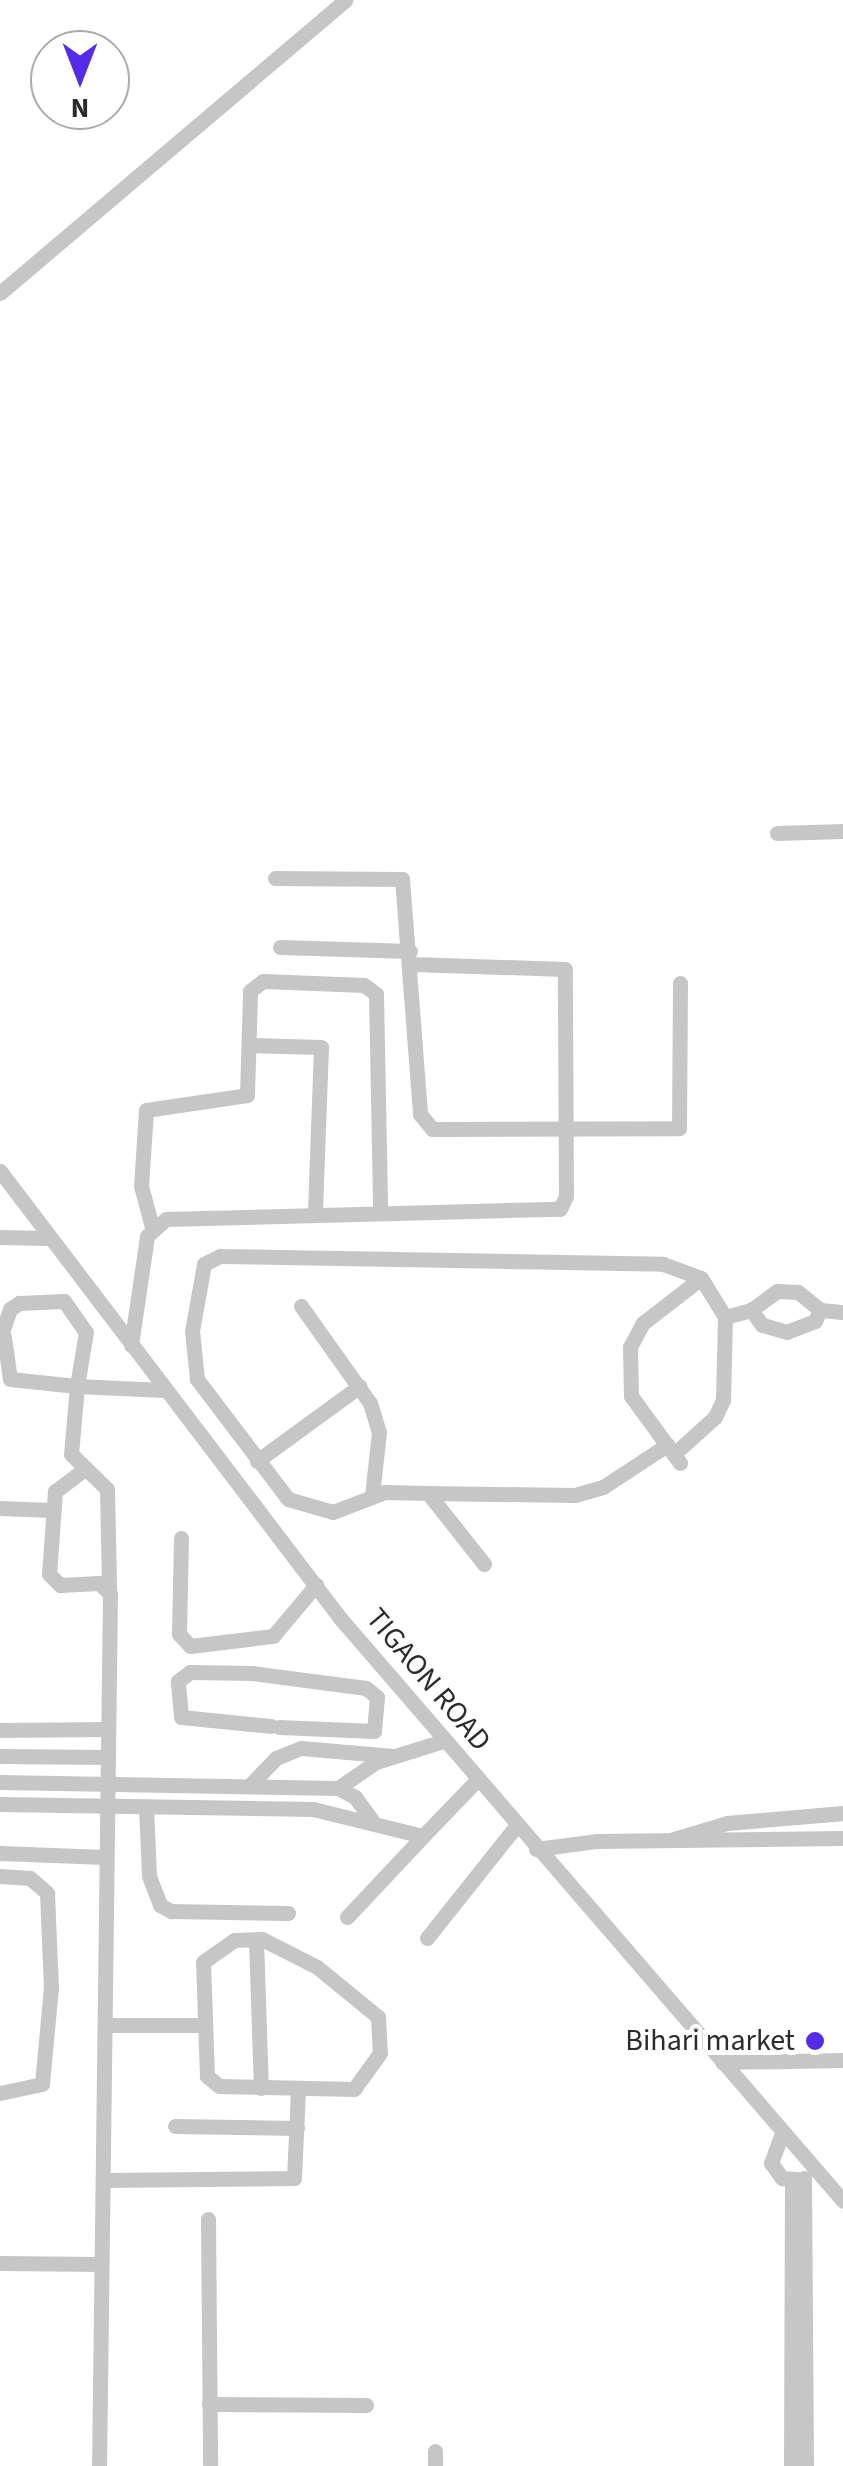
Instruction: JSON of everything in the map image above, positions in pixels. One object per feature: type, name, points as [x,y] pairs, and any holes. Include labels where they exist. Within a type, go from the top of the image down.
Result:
[{"type":"street","points":[[0,293],[346,0]]},
{"type":"street","points":[[777,833],[843,831]]},
{"type":"street","points":[[275,878],[402,879],[411,957],[420,1114],[426,1127],[678,1128],[680,983]]},
{"type":"street","points":[[152,1227],[166,1219],[314,1212],[560,1209],[566,1196],[565,969],[280,947]]},
{"type":"street","points":[[131,1345],[152,1227],[142,1186],[146,1110],[244,1097],[250,991],[256,982],[371,988],[379,1006],[380,1212]]},
{"type":"street","points":[[249,1045],[322,1048],[314,1212]]},
{"type":"street","name":"TIGAON ROAD","points":[[0,1172],[163,1390],[443,1741],[782,2134],[803,2176],[843,2200]]},
{"type":"street","points":[[0,1237],[46,1238]]},
{"type":"street","points":[[212,1257],[663,1264],[701,1278],[724,1317],[722,1400],[715,1418],[673,1454],[604,1487],[575,1495],[372,1495],[333,1512],[306,1509],[288,1499],[197,1379],[196,1289],[212,1257]]},
{"type":"street","points":[[673,1454],[631,1396],[632,1340],[643,1323],[701,1278]]},
{"type":"street","points":[[724,1317],[751,1310],[777,1291],[798,1292],[820,1310],[843,1312]]},
{"type":"street","points":[[99,2466],[107,1489],[82,1471],[70,1439],[77,1386],[86,1332],[64,1301],[19,1303],[10,1309],[2,1338],[10,1379],[77,1386],[163,1390]]},
{"type":"street","points":[[302,1306],[360,1386],[379,1432],[372,1495]]},
{"type":"street","points":[[751,1310],[762,1325],[788,1332],[815,1321],[820,1310]]},
{"type":"street","points":[[257,1461],[360,1386]]},
{"type":"street","points":[[82,1471],[59,1484],[51,1510],[50,1580],[108,1588]]},
{"type":"street","points":[[428,1493],[484,1564]]},
{"type":"street","points":[[0,1508],[51,1510]]},
{"type":"street","points":[[181,1538],[179,1634],[190,1646],[273,1636],[316,1586]]},
{"type":"street","points":[[190,1672],[252,1673],[366,1688],[377,1697],[374,1732],[275,1729],[181,1716],[178,1682],[190,1672]]},
{"type":"street","points":[[0,1730],[106,1729]]},
{"type":"street","points":[[275,1729],[276,1758]]},
{"type":"street","points":[[338,1788],[394,1756],[443,1741]]},
{"type":"street","points":[[246,1805],[250,1782],[276,1758],[302,1748],[394,1756]]},
{"type":"street","points":[[0,1756],[105,1757]]},
{"type":"street","points":[[347,1916],[477,1780]]},
{"type":"street","points":[[0,1782],[250,1782],[278,1789],[338,1788],[355,1796],[372,1820]]},
{"type":"street","points":[[0,1804],[246,1805],[372,1820],[423,1836]]},
{"type":"street","points":[[146,1806],[148,1876],[160,1905],[170,1911],[288,1913]]},
{"type":"street","points":[[666,1842],[727,1823],[843,1812]]},
{"type":"street","points":[[427,1938],[516,1826]]},
{"type":"street","points":[[536,1849],[843,1838]]},
{"type":"street","points":[[0,1853],[105,1857]]},
{"type":"street","points":[[0,1876],[41,1884],[50,1950],[46,2071],[36,2089],[0,2092]]},
{"type":"street","points":[[256,1940],[261,2088]]},
{"type":"street","points":[[256,1940],[284,1948],[330,1976],[378,2017],[382,2030],[380,2053],[354,2089],[213,2084],[202,2065],[201,2025],[203,1962],[217,1947],[256,1940]]},
{"type":"street","points":[[105,2025],[201,2025]]},
{"type":"street","points":[[722,2062],[843,2060]]},
{"type":"street","points":[[103,2180],[294,2178],[298,2089]]},
{"type":"street","points":[[175,2126],[297,2128]]},
{"type":"street","points":[[782,2134],[771,2163],[803,2176]]},
{"type":"street","points":[[791,2466],[803,2176]]},
{"type":"street","points":[[803,2176],[806,2466]]},
{"type":"street","points":[[208,2220],[210,2466]]},
{"type":"street","points":[[0,2262],[102,2264]]},
{"type":"street","points":[[209,2404],[366,2405]]},
{"type":"place","name":"Bihari market","points":[[815,2041]]}]
